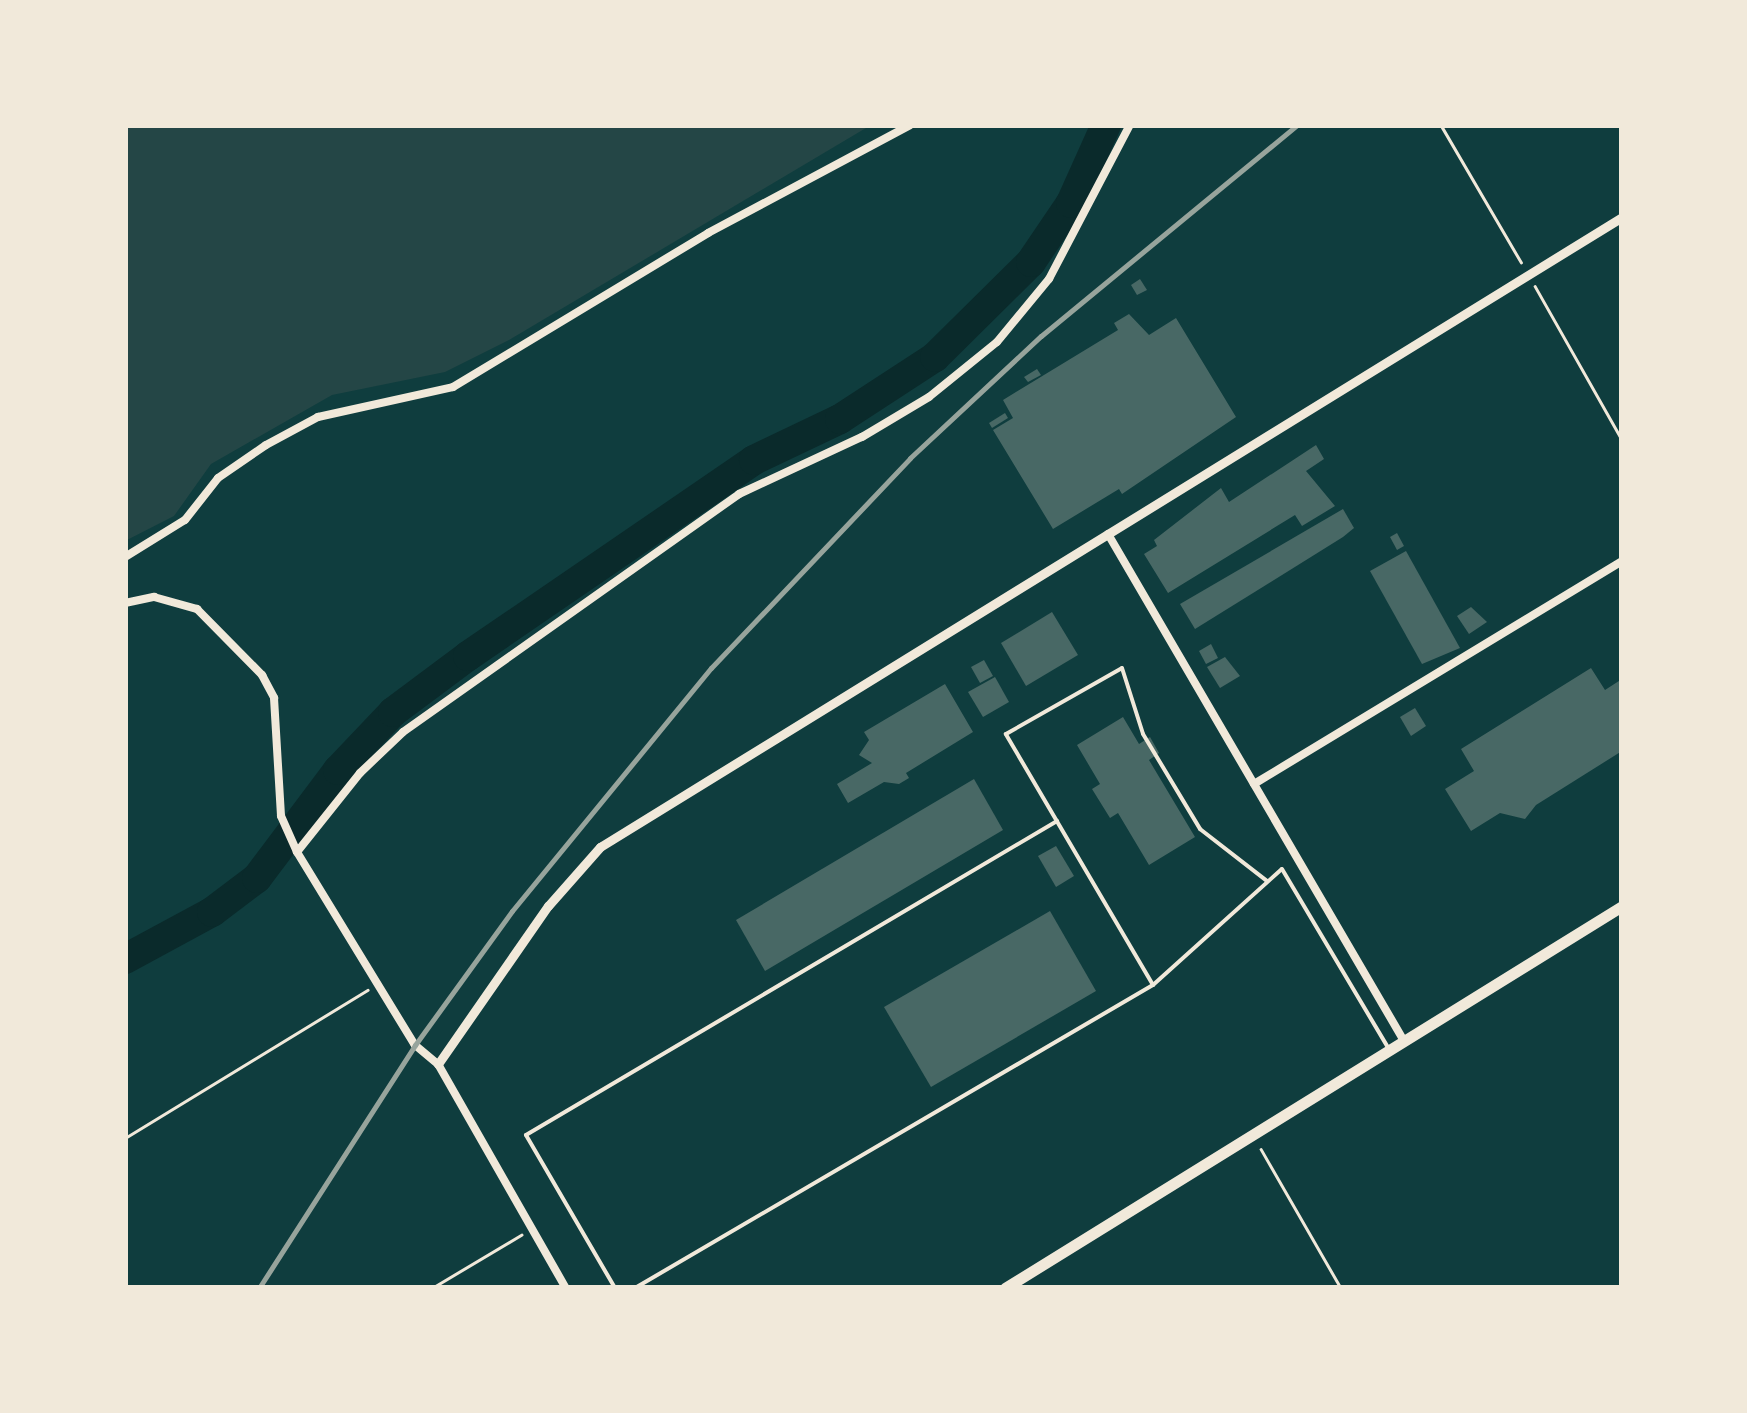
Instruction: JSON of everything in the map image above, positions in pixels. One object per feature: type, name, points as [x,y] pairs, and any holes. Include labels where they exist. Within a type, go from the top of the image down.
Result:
[{"type":"highway","points":[[1004,1288],[1622,906]]},
{"type":"street","points":[[125,557],[185,520],[218,478],[266,444],[318,417],[453,387],[708,232],[910,125]]},
{"type":"street","points":[[297,852],[360,773],[403,732],[739,494],[862,437],[929,397],[997,342],[1049,280],[1130,125]]},
{"type":"street","points":[[438,1064],[548,906],[600,846],[1622,217]]},
{"type":"street","points":[[1108,534],[1404,1041]]},
{"type":"street","points":[[1254,784],[1622,561]]},
{"type":"street","points":[[125,603],[154,598],[196,609],[262,676],[274,698],[280,816],[297,852],[415,1045],[438,1064],[566,1288]]},
{"type":"lane","points":[[1153,985],[1006,734],[1122,668],[1143,734],[1200,828],[1268,881]]},
{"type":"lane","points":[[615,1288],[526,1135],[1057,821]]},
{"type":"lane","points":[[635,1288],[1153,985],[1282,869],[1389,1050]]},
{"type":"path","points":[[1441,125],[1622,440]]},
{"type":"path","points":[[125,1138],[377,984]]},
{"type":"path","points":[[1253,1134],[1341,1288]]},
{"type":"path","points":[[432,1288],[532,1228]]},
{"type":"shaded area","points":[[125,125],[871,125],[509,340],[445,372],[332,395],[211,464],[174,516],[125,541]]},
{"type":"building","points":[[1140,279],[1147,290],[1137,295],[1131,285]]},
{"type":"building","points":[[1129,314],[1149,335],[1176,318],[1236,417],[1122,494],[1119,489],[1053,529],[993,430],[1013,418],[1003,400],[1118,330],[1114,323]]},
{"type":"building","points":[[1037,369],[1041,375],[1028,382],[1024,377]]},
{"type":"building","points":[[1005,413],[1008,418],[992,428],[989,423]]},
{"type":"building","points":[[1316,445],[1324,459],[1306,471],[1335,506],[1302,526],[1295,515],[1168,593],[1144,554],[1157,546],[1154,540],[1221,488],[1229,502]]},
{"type":"building","points":[[1343,509],[1354,528],[1343,537],[1195,629],[1180,604]]},
{"type":"building","points":[[1397,533],[1404,546],[1397,550],[1390,537]]},
{"type":"building","points":[[1406,551],[1460,648],[1422,664],[1370,571]]},
{"type":"building","points":[[1471,607],[1487,622],[1469,634],[1457,616]]},
{"type":"building","points":[[1052,612],[1078,655],[1026,686],[1001,643]]},
{"type":"building","points":[[1211,644],[1218,658],[1206,664],[1199,651]]},
{"type":"building","points":[[1225,657],[1240,676],[1220,688],[1207,667]]},
{"type":"building","points":[[984,660],[993,676],[980,683],[971,667]]},
{"type":"building","points":[[1591,668],[1605,690],[1622,679],[1622,751],[1536,805],[1525,819],[1500,813],[1471,831],[1445,789],[1474,771],[1461,749]]},
{"type":"building","points":[[995,677],[1009,702],[983,717],[968,692]]},
{"type":"building","points":[[945,684],[973,732],[906,773],[909,778],[899,784],[884,782],[848,803],[837,784],[872,763],[859,755],[869,740],[864,732]]},
{"type":"building","points":[[1415,708],[1426,726],[1411,736],[1400,717]]},
{"type":"building","points":[[1123,717],[1139,744],[1150,737],[1159,753],[1149,760],[1195,837],[1149,865],[1118,813],[1110,818],[1092,789],[1100,784],[1077,745]]},
{"type":"building","points":[[974,779],[1003,830],[765,971],[736,920]]},
{"type":"building","points":[[1056,846],[1074,876],[1056,887],[1038,856]]},
{"type":"building","points":[[1050,911],[1096,991],[931,1087],[884,1007]]},
{"type":"waterway","points":[[125,959],[212,912],[257,878],[338,770],[393,712],[468,656],[754,460],[840,419],[935,357],[1031,262],[1071,203],[1106,125]]},
{"type":"railway","points":[[259,1288],[415,1045],[512,911],[711,668],[910,458],[1041,336],[1297,125]]}]
